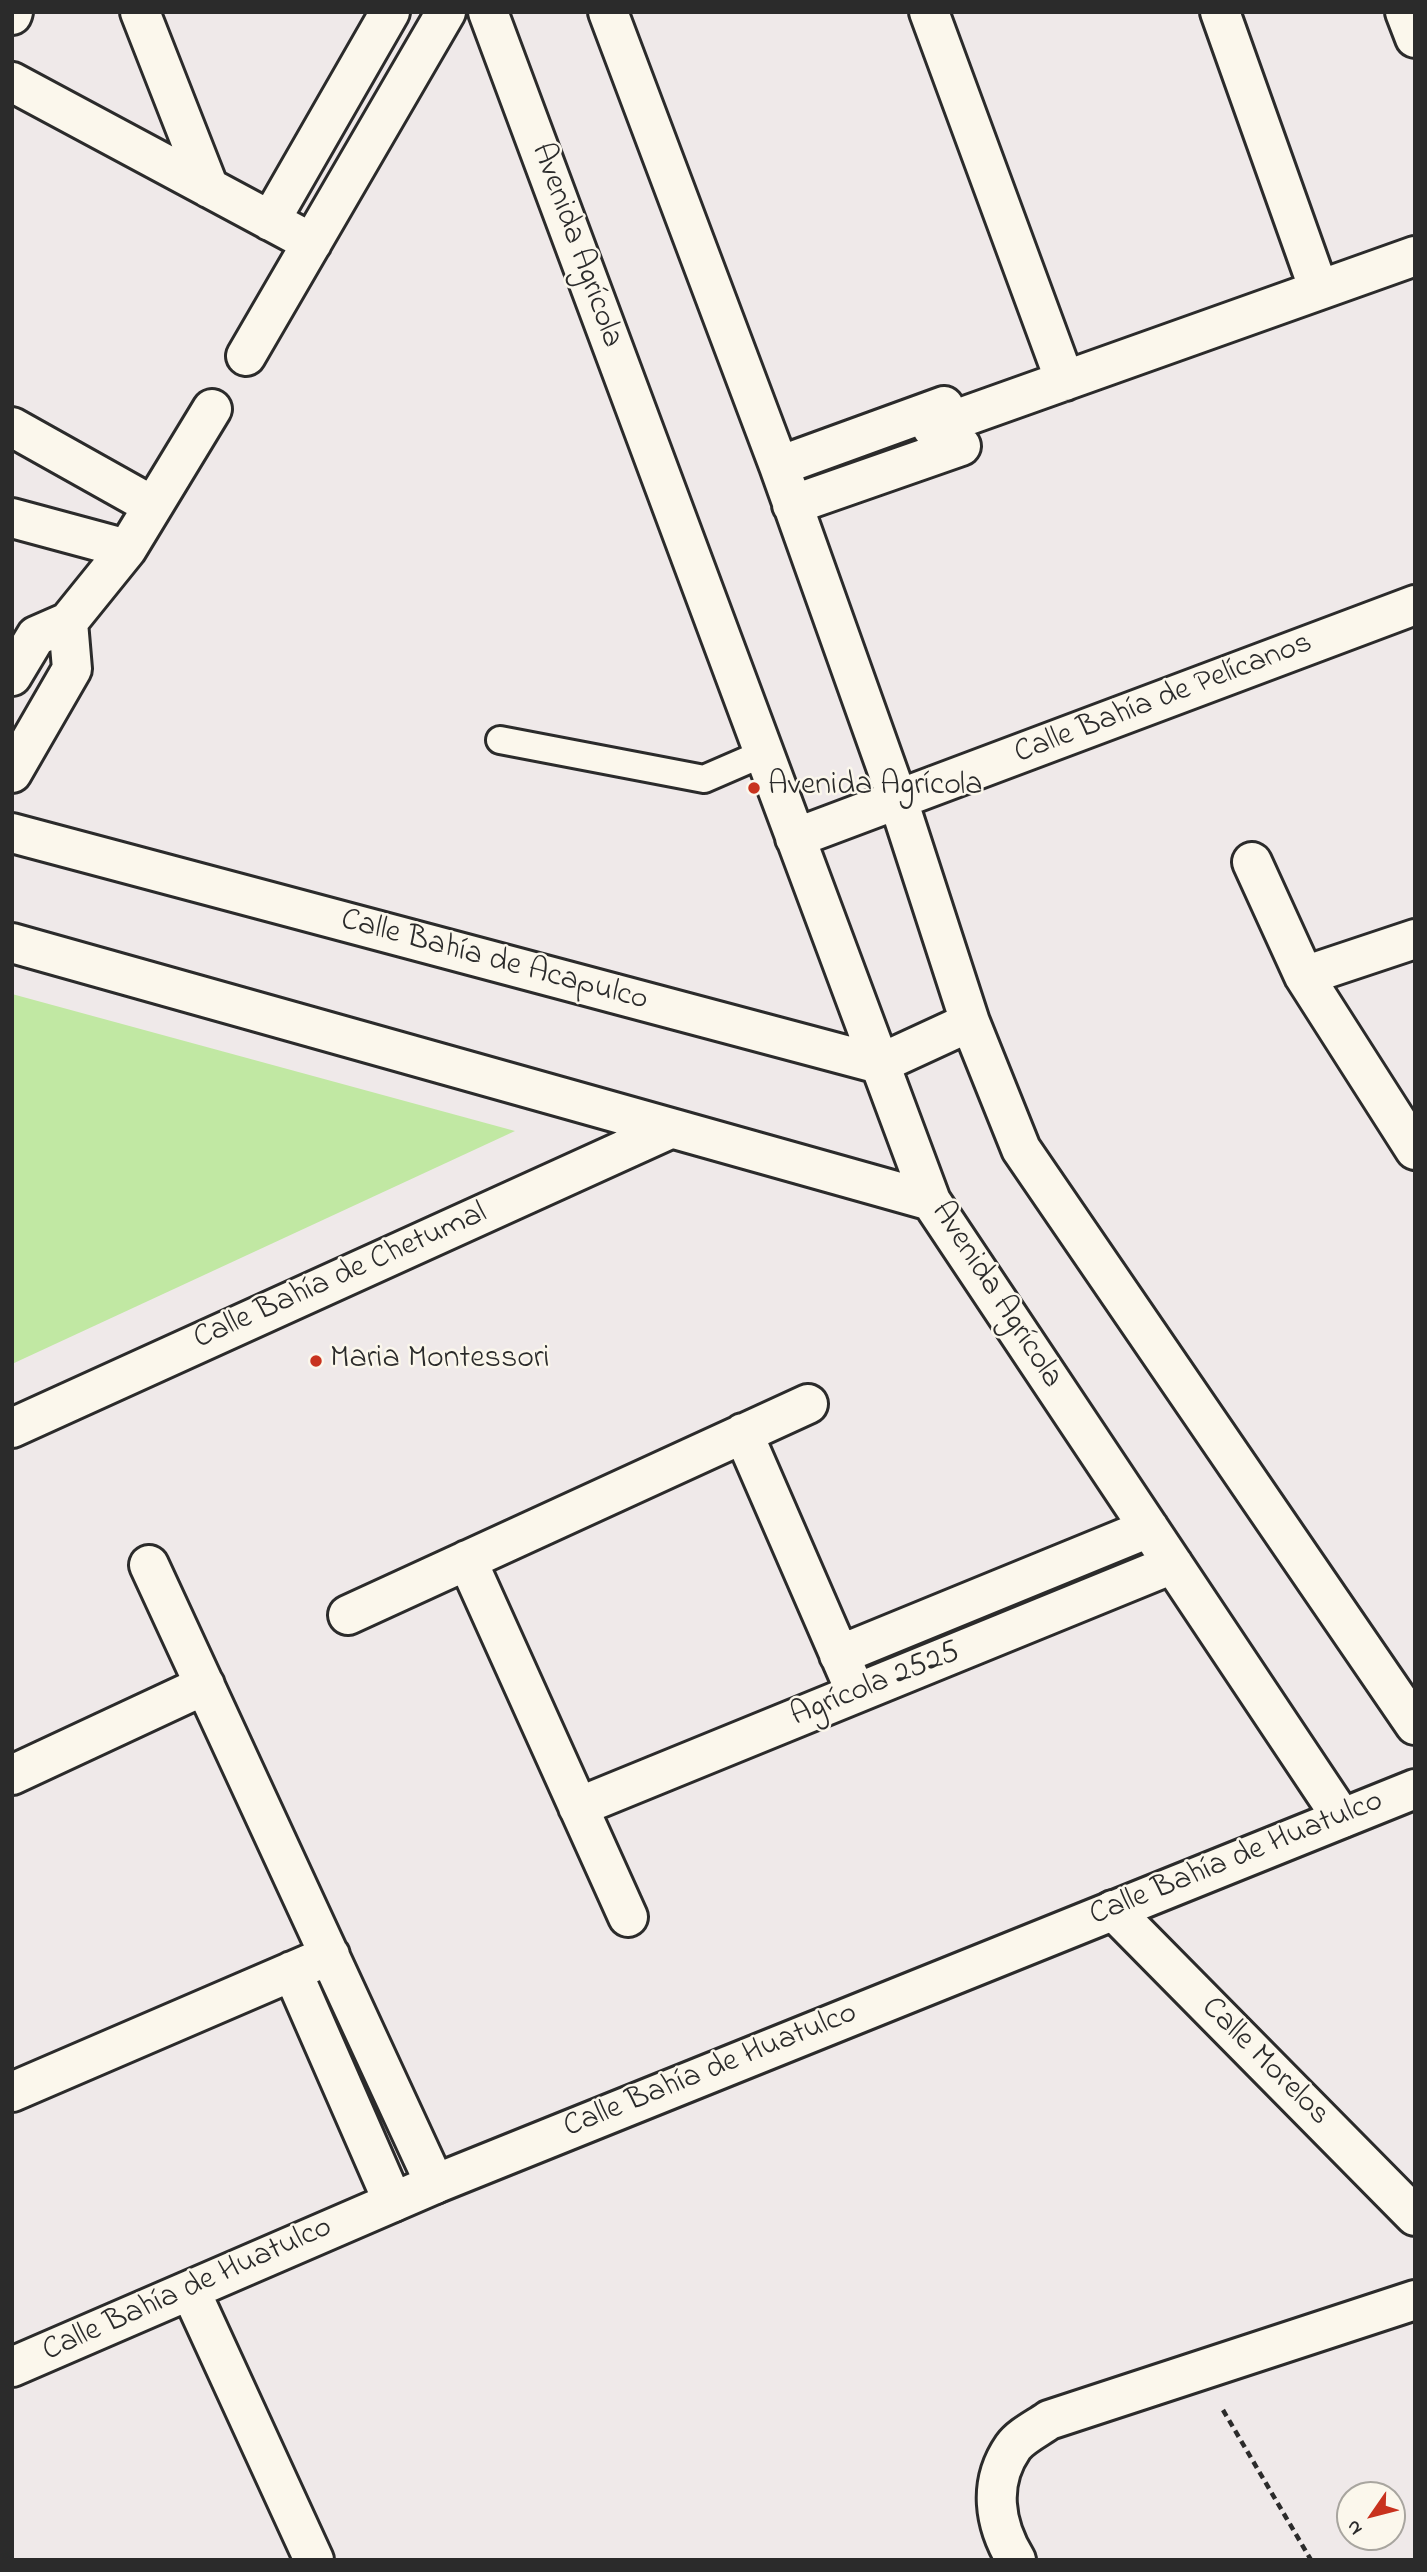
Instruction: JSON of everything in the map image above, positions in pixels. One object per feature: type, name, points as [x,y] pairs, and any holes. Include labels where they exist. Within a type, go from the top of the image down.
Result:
[{"type":"street","points":[[140,12],[209,188]]},
{"type":"street","points":[[270,221],[390,12]]},
{"type":"street","points":[[246,356],[446,12]]},
{"type":"street","name":"Avenida Agrícola","points":[[488,12],[931,1201],[1342,1818]]},
{"type":"street","points":[[608,12],[779,466],[898,800],[970,1022],[1021,1149],[1415,1725]]},
{"type":"street","points":[[929,12],[1065,381]]},
{"type":"street","points":[[1220,12],[1319,289]]},
{"type":"street","points":[[1405,12],[1415,38]]},
{"type":"street","points":[[12,82],[312,243]]},
{"type":"street","points":[[932,428],[1415,256]]},
{"type":"street","points":[[779,466],[944,406],[932,428]]},
{"type":"street","points":[[12,676],[36,636],[68,622],[127,549],[212,409]]},
{"type":"street","points":[[12,427],[153,506]]},
{"type":"street","points":[[792,505],[961,446],[932,428]]},
{"type":"street","points":[[12,518],[127,549]]},
{"type":"street","name":"Calle Bahía de Pelícanos","points":[[795,838],[1415,605]]},
{"type":"street","points":[[12,773],[72,668],[68,622]]},
{"type":"street","name":"Calle Bahía de Acapulco","points":[[12,834],[878,1064]]},
{"type":"street","points":[[1252,862],[1304,976],[1415,1150]]},
{"type":"street","points":[[1304,976],[1415,939]]},
{"type":"street","points":[[12,943],[931,1201]]},
{"type":"street","points":[[878,1064],[970,1022]]},
{"type":"street","name":"Calle Bahía de Chetumal","points":[[12,1428],[670,1129]]},
{"type":"street","points":[[348,1615],[808,1404]]},
{"type":"street","points":[[743,1433],[857,1693]]},
{"type":"street","points":[[839,1655],[1149,1528]]},
{"type":"street","points":[[467,1560],[628,1917]]},
{"type":"street","name":"Agrícola 2525","points":[[578,1807],[1173,1564]]},
{"type":"street","points":[[149,1565],[435,2184]]},
{"type":"street","points":[[12,1775],[205,1685]]},
{"type":"street","name":"Calle Bahía de Huatulco","points":[[12,2367],[435,2184],[1415,1789]]},
{"type":"street","name":"Calle Morelos","points":[[1113,1910],[1415,2216]]},
{"type":"street","points":[[12,2092],[330,1955]]},
{"type":"street","points":[[292,1971],[393,2202]]},
{"type":"street","points":[[190,2290],[314,2560]]},
{"type":"street","points":[[1016,2560],[1005,2542],[997,2519],[997,2478],[1014,2444],[1049,2420],[1415,2300]]},
{"type":"lane","points":[[500,740],[704,779],[764,753]]},
{"type":"path","points":[[1199,2369],[1311,2560]]},
{"type":"green space","points":[[12,994],[515,1131],[12,1364]]},
{"type":"place","name":"Avenida Agrícola","points":[[754,788]]},
{"type":"place","name":"Maria Montessori","points":[[316,1361]]}]
